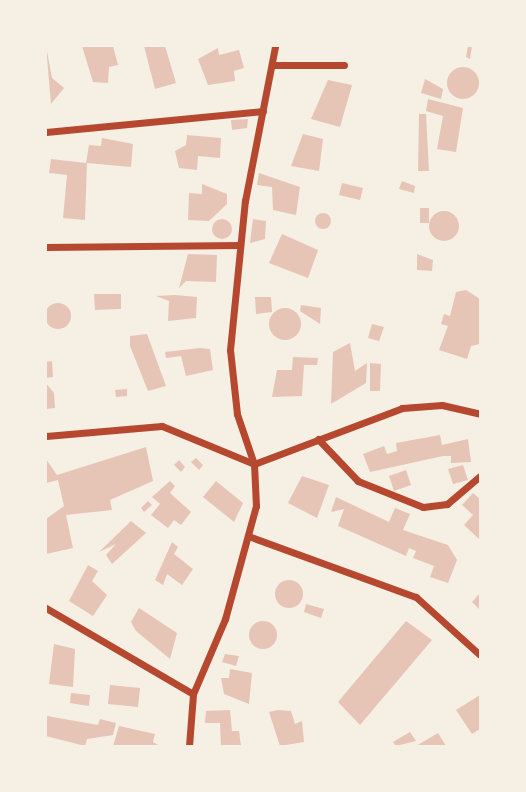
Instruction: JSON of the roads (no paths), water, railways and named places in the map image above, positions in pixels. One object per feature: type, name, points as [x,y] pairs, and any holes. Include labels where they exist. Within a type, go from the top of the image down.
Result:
[{"type":"street","points":[[189,747],[193,694],[251,537],[254,464],[237,414],[230,350],[240,245],[275,46]]},
{"type":"street","points":[[272,65],[344,65]]},
{"type":"street","points":[[46,132],[263,111]]},
{"type":"street","points":[[46,247],[240,245]]},
{"type":"street","points":[[46,436],[162,426],[254,464],[417,405],[481,414]]},
{"type":"street","points":[[318,439],[358,481],[423,507],[447,504],[481,476]]},
{"type":"street","points":[[251,537],[416,597],[481,655]]},
{"type":"street","points":[[46,608],[193,694]]}]
